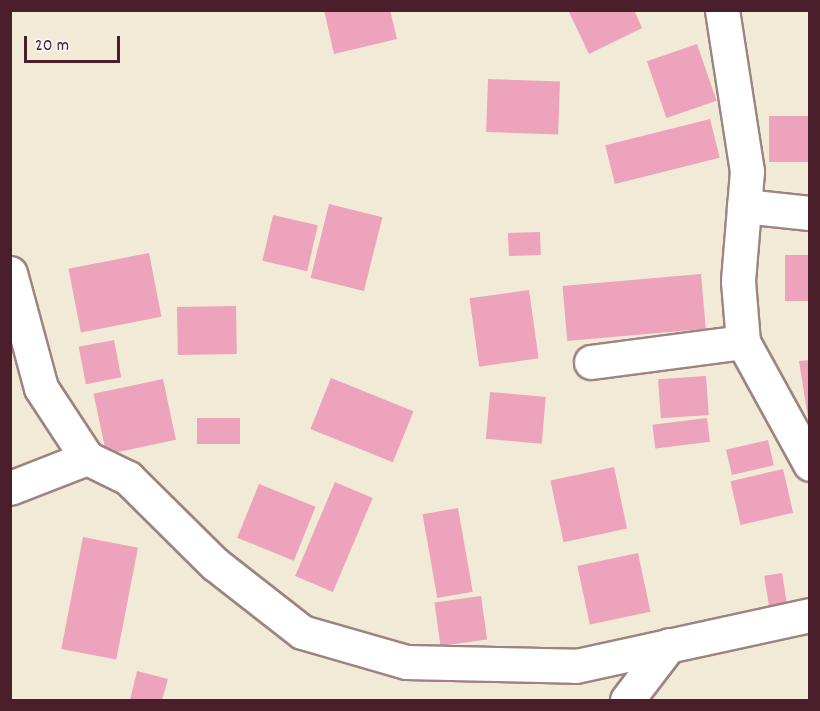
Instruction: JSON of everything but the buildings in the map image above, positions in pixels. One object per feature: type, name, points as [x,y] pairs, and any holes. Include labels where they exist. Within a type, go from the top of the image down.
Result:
[{"type":"street","points":[[724,11],[747,171],[738,281],[743,342],[810,464]]},
{"type":"street","points":[[744,206],[810,213]]},
{"type":"street","points":[[10,273],[41,388],[87,458],[128,478],[215,564],[302,632],[406,662],[576,666],[810,615]]},
{"type":"street","points":[[591,362],[743,342]]},
{"type":"street","points":[[10,488],[87,458]]},
{"type":"street","points":[[627,700],[669,645]]}]
